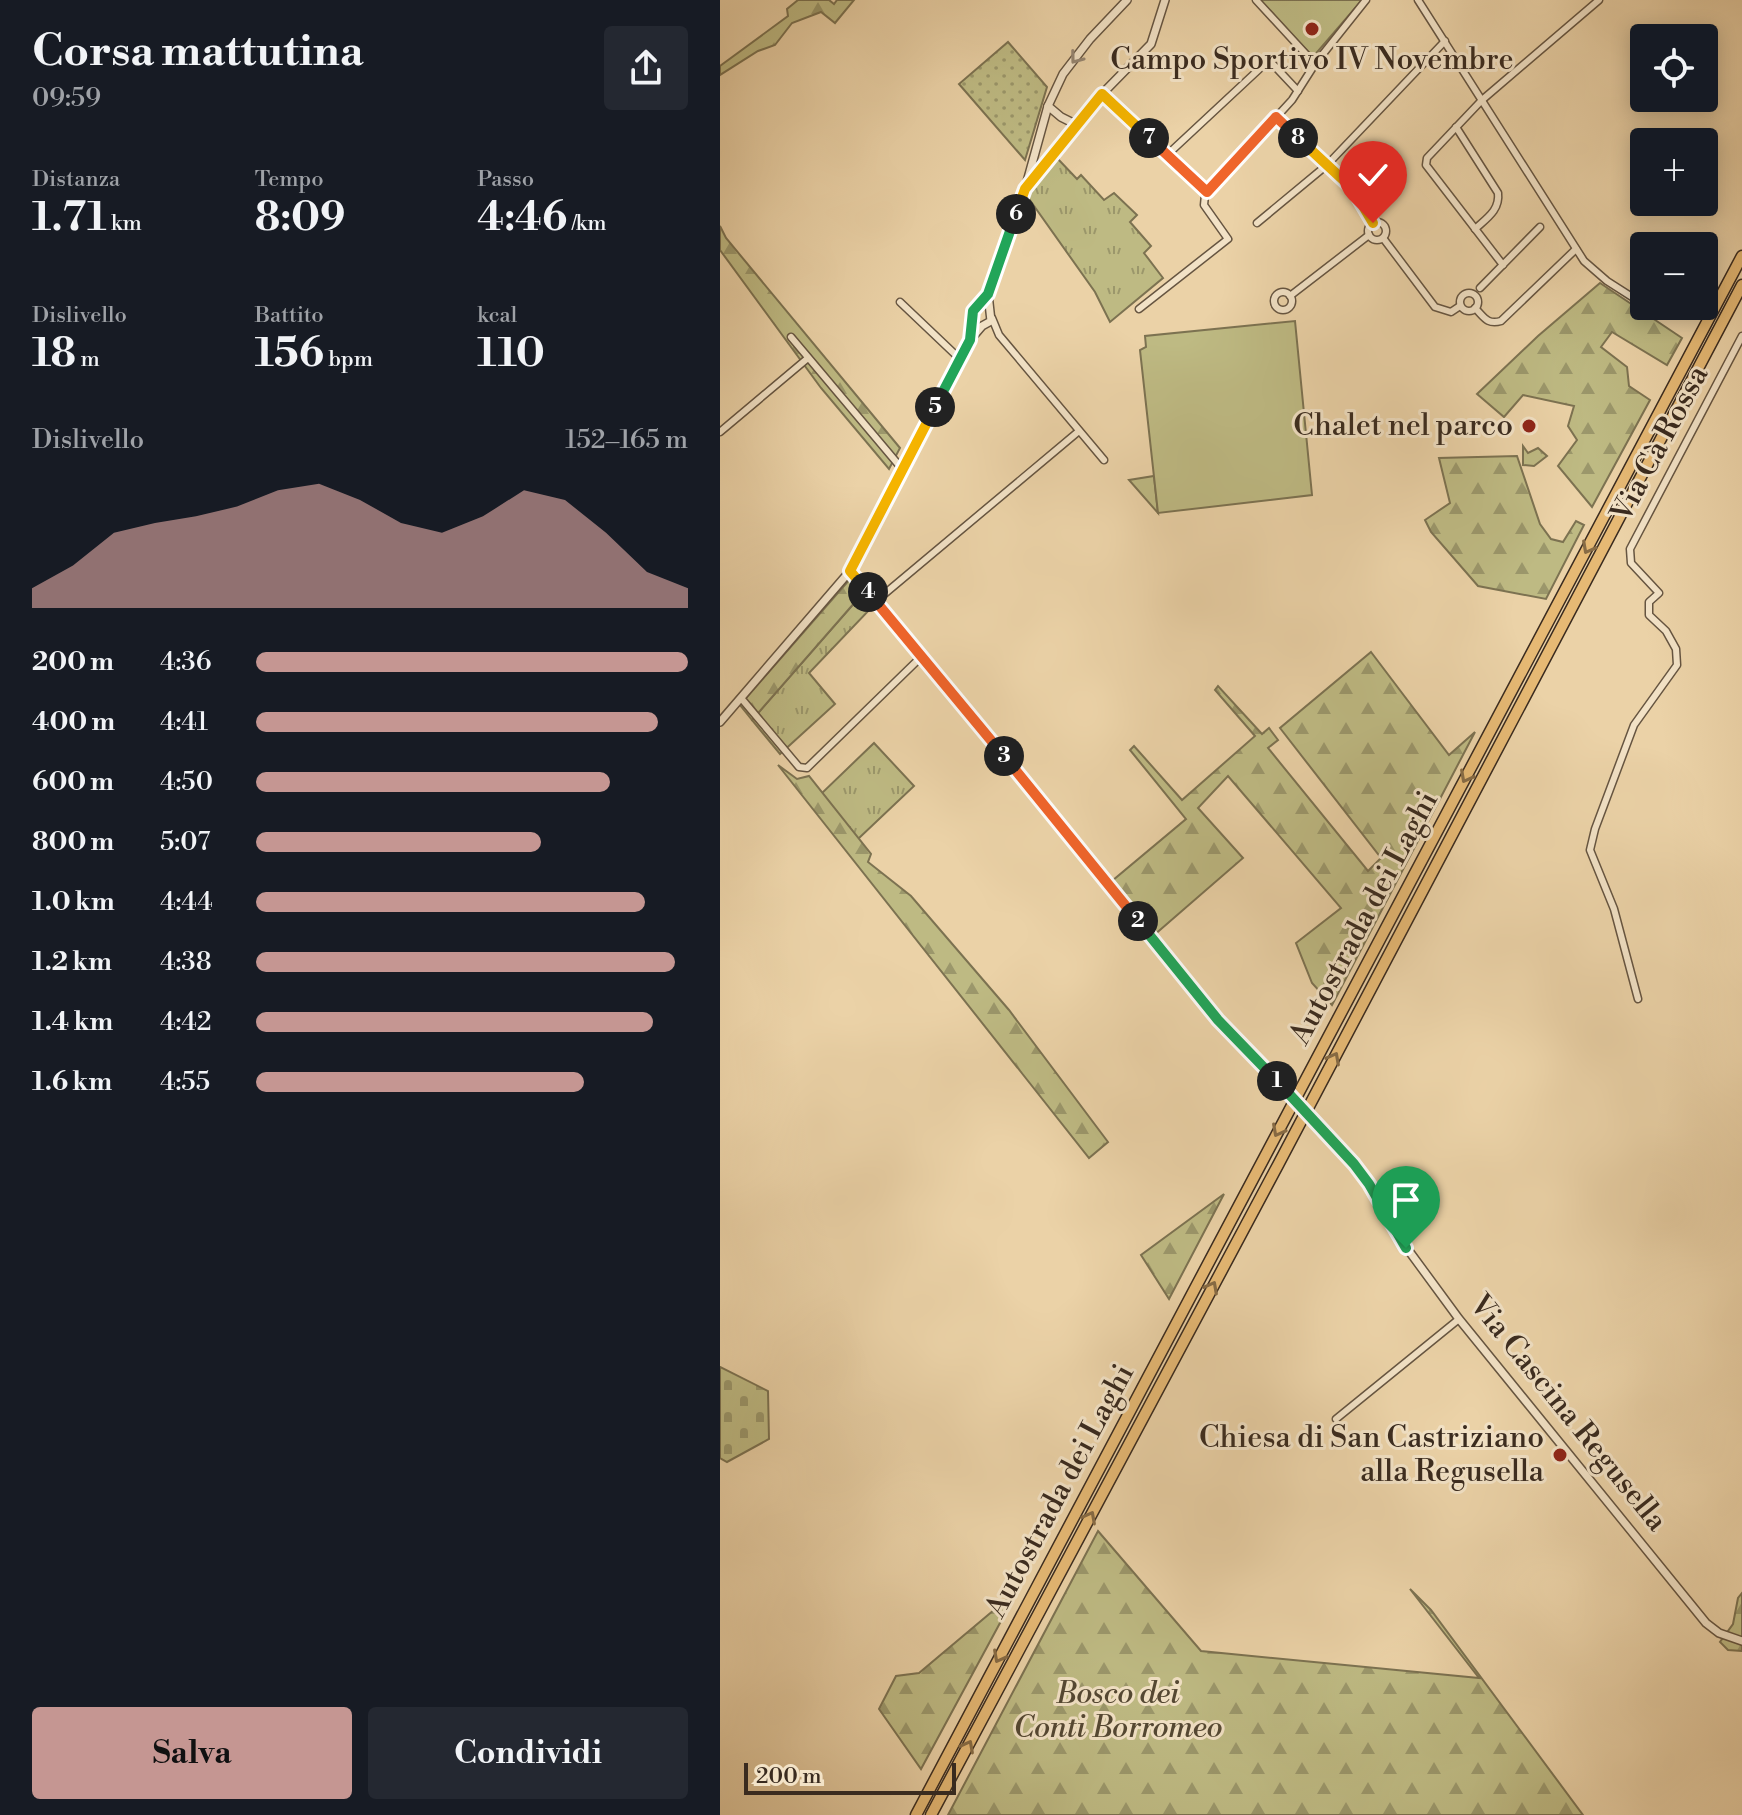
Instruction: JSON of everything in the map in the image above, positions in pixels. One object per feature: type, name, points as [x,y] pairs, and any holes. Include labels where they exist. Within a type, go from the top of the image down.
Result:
[{"type":"highway","name":"Autostrada dei Laghi","points":[[916,1815],[1742,256]]},
{"type":"highway","name":"Autostrada dei Laghi","points":[[931,1815],[1742,285]]},
{"type":"street","points":[[999,335],[980,324],[972,315],[988,294],[1025,189],[1048,106],[1063,74],[1090,39],[1127,0]]},
{"type":"street","points":[[1025,189],[1102,94],[1151,44],[1165,0]]},
{"type":"street","points":[[1256,0],[1315,64]]},
{"type":"street","points":[[1139,309],[1228,239],[1204,205],[1207,192],[1298,91],[1315,64],[1366,0]]},
{"type":"street","points":[[1418,0],[1584,261],[1630,296]]},
{"type":"street","points":[[1503,265],[1426,165],[1427,158],[1482,100],[1599,0]]},
{"type":"street","points":[[1257,223],[1327,165],[1445,41]]},
{"type":"street","points":[[1167,155],[1269,60],[1298,91]]},
{"type":"street","points":[[1102,94],[1207,192]]},
{"type":"street","points":[[1048,106],[1077,125]]},
{"type":"street","points":[[1276,117],[1353,189],[1373,223],[1384,225],[1383,238]]},
{"type":"street","points":[[1456,127],[1498,193],[1495,211],[1475,229]]},
{"type":"street","points":[[1373,223],[1368,229],[1369,235],[1377,240],[1383,238]]},
{"type":"street","points":[[1480,288],[1540,227]]},
{"type":"street","points":[[1290,296],[1369,235]]},
{"type":"street","points":[[1383,238],[1435,307],[1451,312],[1460,306],[1461,297],[1471,293],[1477,299],[1475,308]]},
{"type":"street","points":[[1475,308],[1488,322],[1501,321],[1576,249]]},
{"type":"street","points":[[988,294],[999,335],[1104,460]]},
{"type":"street","points":[[900,302],[960,359]]},
{"type":"street","points":[[978,306],[985,306],[991,314]]},
{"type":"street","points":[[1460,306],[1467,311],[1475,308]]},
{"type":"street","points":[[720,722],[850,571],[970,340],[991,314]]},
{"type":"street","name":"Via Cà Rossa","points":[[1638,999],[1614,909],[1590,850],[1634,725],[1677,665],[1676,649],[1666,631],[1649,615],[1649,602],[1659,593],[1636,571],[1631,563],[1630,549],[1742,336]]},
{"type":"street","points":[[791,337],[903,470]]},
{"type":"street","points":[[720,432],[808,358]]},
{"type":"street","points":[[876,601],[1079,431]]},
{"type":"street","name":"Via Cascina Regusella","points":[[850,571],[1043,801],[1218,1020],[1337,1145],[1369,1184],[1398,1236],[1459,1319],[1706,1623],[1742,1641]]},
{"type":"street","points":[[741,698],[799,767],[807,768],[921,657]]},
{"type":"street","points":[[1336,1419],[1459,1319]]},
{"type":"green space","points":[[798,0],[829,0],[834,4],[837,0],[854,0],[835,23],[821,12],[792,23],[775,45],[758,51],[720,75],[720,66],[788,16],[787,9]]},
{"type":"green space","name":"Campo Sportivo IV Novembre","points":[[1260,0],[1362,0],[1313,57]]},
{"type":"green space","points":[[1008,42],[1047,87],[1025,160],[959,84]]},
{"type":"green space","points":[[1057,158],[1077,179],[1081,175],[1104,200],[1114,193],[1137,215],[1130,222],[1151,246],[1144,253],[1163,278],[1110,322],[1095,292],[1027,196]]},
{"type":"green space","points":[[720,226],[726,238],[900,448],[889,469],[821,388],[720,250]]},
{"type":"green space","points":[[1600,283],[1630,303],[1630,320],[1655,320],[1682,338],[1667,365],[1612,332],[1601,347],[1627,367],[1629,386],[1650,400],[1592,507],[1558,466],[1577,440],[1568,426],[1574,406],[1523,395],[1504,417],[1477,394]]},
{"type":"green space","points":[[1295,321],[1312,495],[1158,513],[1140,350],[1146,347],[1145,336]]},
{"type":"green space","points":[[1523,446],[1528,453],[1538,448],[1547,456],[1534,466],[1523,465]]},
{"type":"green space","points":[[1517,456],[1540,524],[1551,539],[1563,542],[1576,521],[1584,525],[1546,599],[1478,586],[1431,532],[1425,520],[1450,503],[1439,458]]},
{"type":"green space","points":[[1154,476],[1158,513],[1129,480]]},
{"type":"green space","points":[[850,579],[863,593],[752,720],[740,705]]},
{"type":"green space","points":[[863,593],[873,606],[809,673],[835,704],[780,754],[752,720]]},
{"type":"green space","points":[[1371,652],[1449,755],[1475,732],[1332,1005],[1312,983],[1296,943],[1341,908],[1228,776],[1198,808],[1243,858],[1153,936],[1112,881],[1186,819],[1130,750],[1134,746],[1182,800],[1255,736],[1215,690],[1218,686],[1262,734],[1269,728],[1278,740],[1268,748],[1368,871],[1381,858],[1280,728]]},
{"type":"green space","points":[[874,743],[914,786],[858,839],[822,793]]},
{"type":"green space","points":[[778,765],[797,779],[809,776],[871,854],[868,862],[911,896],[1009,1010],[1108,1142],[1089,1158]]},
{"type":"green space","points":[[1224,1194],[1169,1299],[1141,1255]]},
{"type":"green space","points":[[720,1367],[768,1391],[769,1439],[727,1462],[720,1458]]},
{"type":"green space","name":"Bosco dei Conti Borromeo","points":[[1098,1531],[1201,1651],[1479,1678],[1410,1589],[1431,1610],[1583,1815],[948,1815]]},
{"type":"green space","points":[[1742,1593],[1742,1651],[1728,1650],[1720,1642],[1733,1624],[1738,1598]]},
{"type":"green space","points":[[1013,1594],[921,1769],[879,1709],[896,1676],[919,1673]]},
{"type":"place","name":"Campo Sportivo IV Novembre","points":[[1312,29]]},
{"type":"place","name":"Chalet nel parco","points":[[1529,426]]},
{"type":"place","name":"Chiesa di San Castriziano alla Regusella","points":[[1560,1455]]},
{"type":"route","points":[[1373,223],[1353,189],[1276,117],[1207,192],[1102,94],[1025,189],[988,294],[973,311],[970,340],[850,571],[1043,801],[1218,1020],[1354,1164],[1406,1248]]}]
